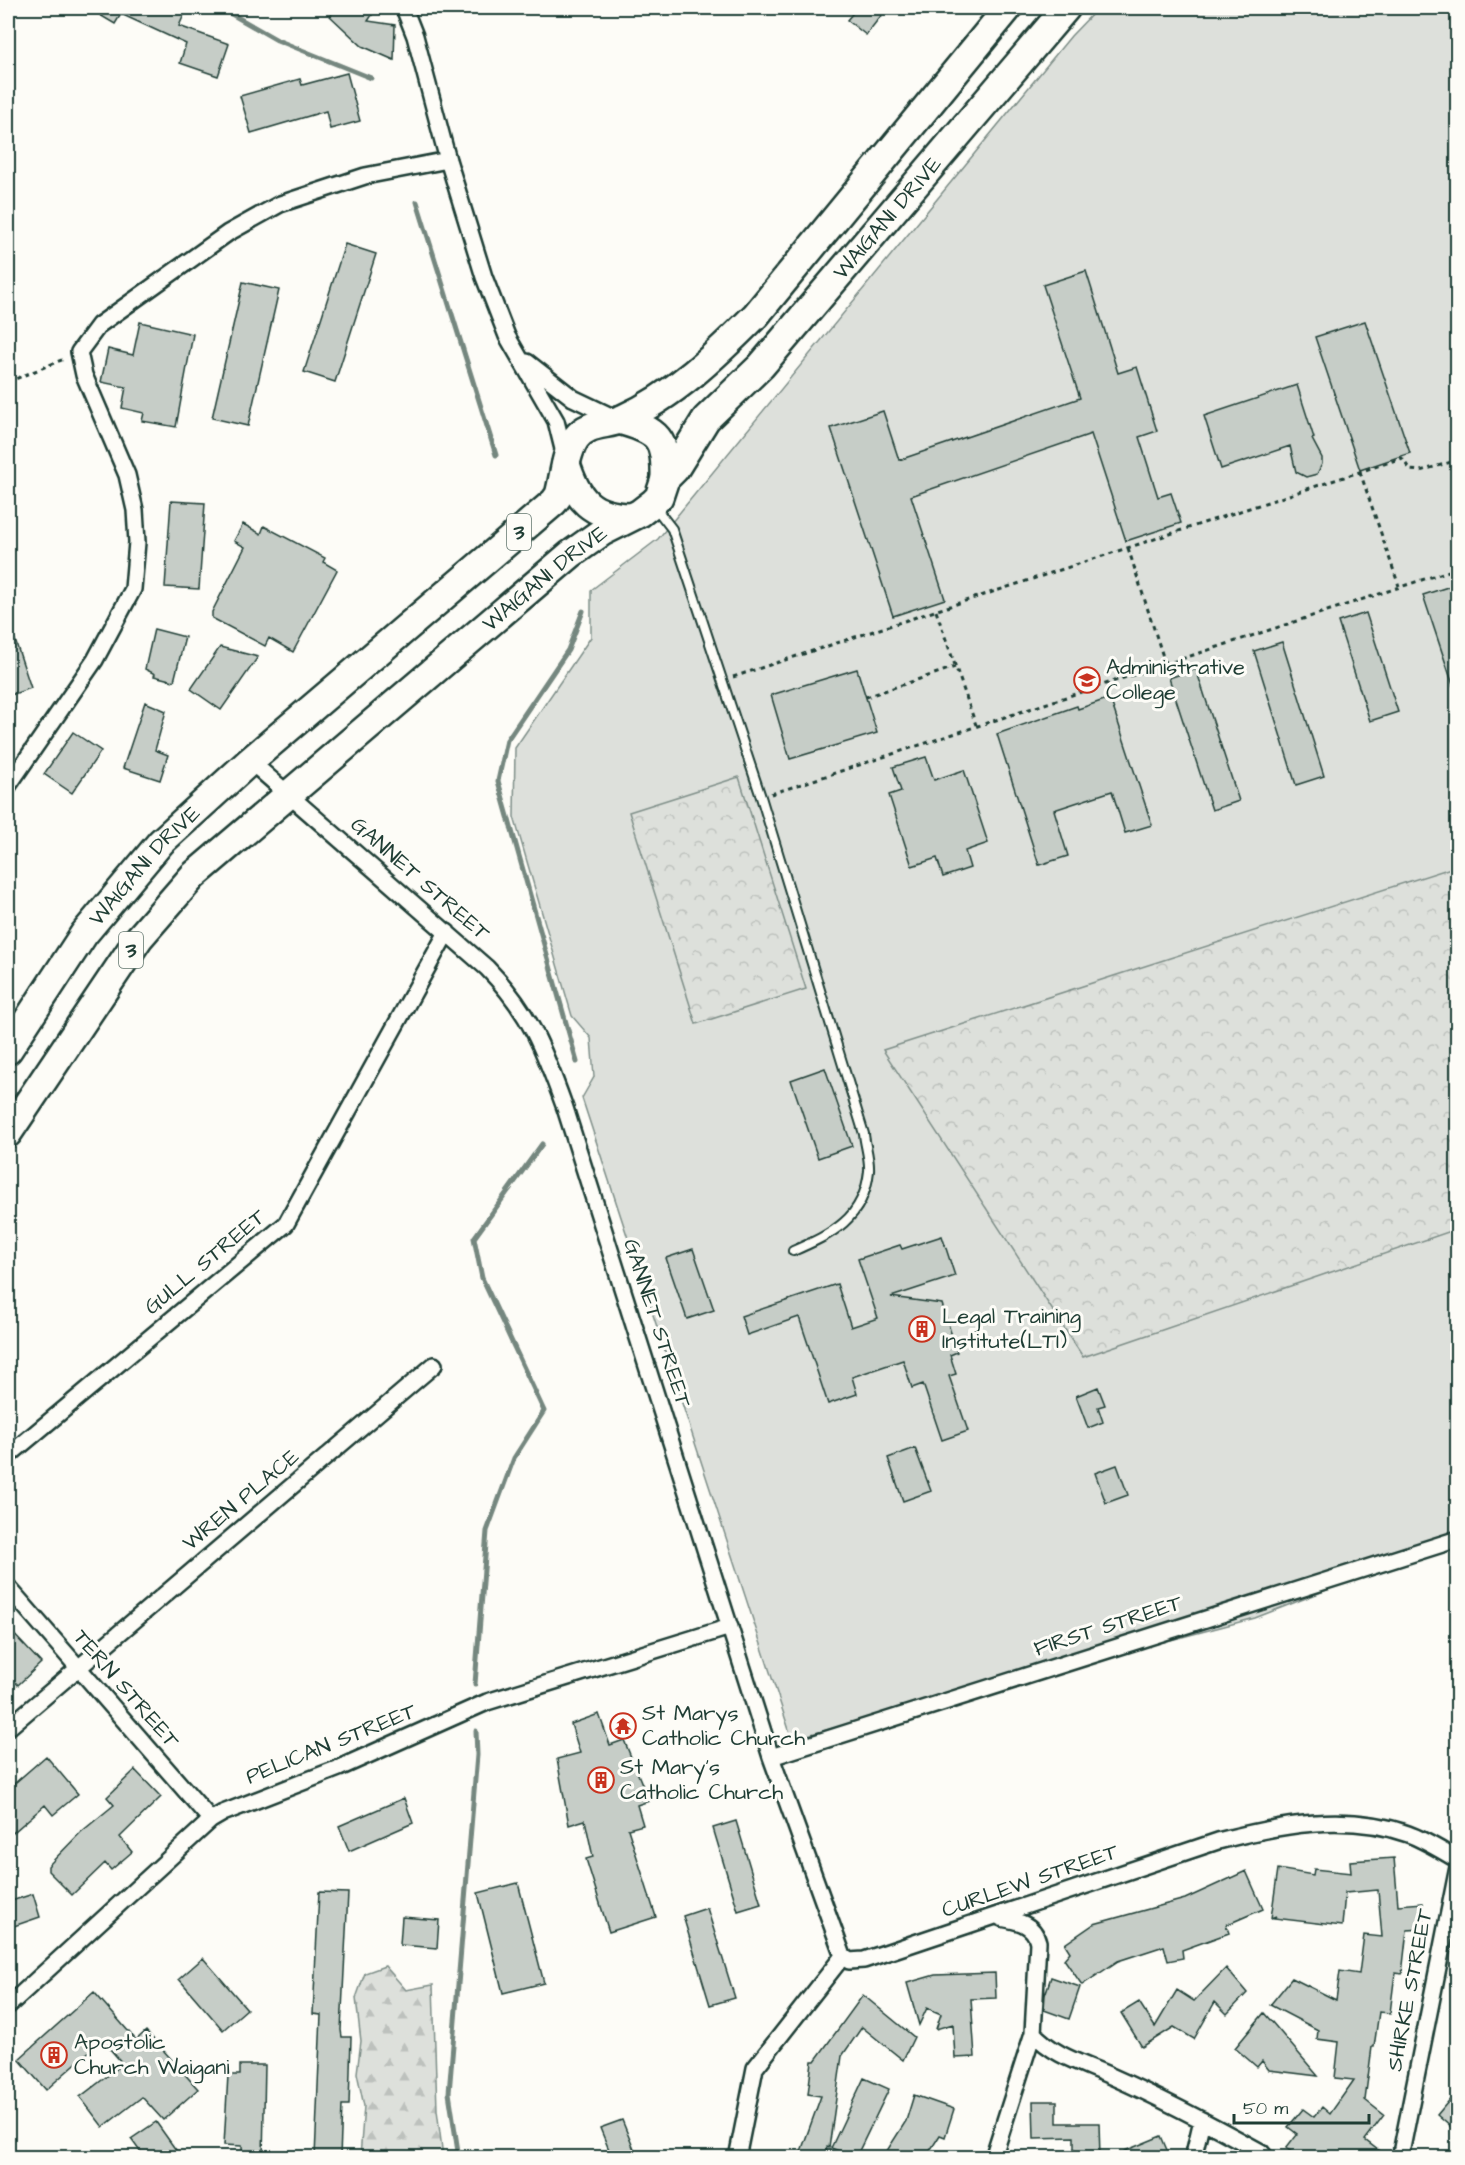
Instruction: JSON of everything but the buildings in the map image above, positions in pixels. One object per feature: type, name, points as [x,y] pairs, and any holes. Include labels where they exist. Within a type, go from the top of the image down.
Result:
[{"type":"highway","name":"WAIGANI DRIVE","points":[[8,1050],[84,934],[133,872],[161,842],[250,761],[554,502],[561,489],[575,440],[584,431],[598,424],[619,420],[683,382],[756,315],[1008,8]]},
{"type":"highway","name":"WAIGANI DRIVE","points":[[8,1133],[139,938],[193,876],[571,554],[659,497],[665,479],[675,469],[706,419],[761,366],[1066,8]]},
{"type":"highway","points":[[619,420],[649,430],[659,439],[665,450],[665,479]]},
{"type":"highway","points":[[567,464],[571,482],[578,495],[587,503],[612,516],[641,510]]},
{"type":"street","points":[[404,8],[415,36],[447,160],[487,287],[500,321],[556,421],[567,464]]},
{"type":"street","points":[[8,786],[96,660],[133,589],[137,542],[135,510],[127,475],[84,375],[79,352],[99,325],[228,233],[280,204],[366,176],[447,160]]},
{"type":"street","points":[[518,354],[573,398],[619,420]]},
{"type":"street","name":"GANNET STREET","points":[[250,761],[487,968],[519,1003],[541,1043],[565,1108],[771,1757],[843,1956]]},
{"type":"street","name":"GULL STREET","points":[[8,1456],[286,1224],[447,932]]},
{"type":"street","name":"WREN PLACE","points":[[8,1728],[434,1365]]},
{"type":"street","name":"FIRST STREET","points":[[771,1757],[1458,1539]]},
{"type":"street","name":"TERN STREET","points":[[8,1587],[211,1820]]},
{"type":"street","name":"PELICAN STREET","points":[[8,2006],[211,1820],[249,1802],[339,1768],[487,1702],[730,1627]]},
{"type":"street","name":"CURLEW STREET","points":[[843,1956],[849,1961],[864,1960],[999,1917],[1218,1841],[1268,1828],[1318,1823],[1363,1824],[1408,1834],[1458,1860]]},
{"type":"street","name":"SHIRKE STREET","points":[[1400,2157],[1458,1867]]},
{"type":"street","points":[[993,2157],[1033,2033],[1036,1937],[1020,1921],[999,1917]]},
{"type":"street","points":[[737,2157],[755,2067],[843,1956]]},
{"type":"street","points":[[1033,2033],[1068,2059],[1113,2077],[1202,2120],[1266,2157]]},
{"type":"street","points":[[1193,2157],[1202,2120]]},
{"type":"lane","points":[[641,510],[672,529],[761,797],[864,1134],[869,1170],[864,1190],[849,1220],[833,1233],[793,1251]]},
{"type":"path","points":[[8,382],[79,352]]},
{"type":"path","points":[[723,681],[1402,458],[1410,470],[1420,471],[1458,460]]},
{"type":"path","points":[[1360,472],[1399,587]]},
{"type":"path","points":[[1128,548],[1165,663]]},
{"type":"path","points":[[761,797],[1458,568]]},
{"type":"path","points":[[936,611],[976,726]]},
{"type":"path","points":[[866,697],[956,667]]},
{"type":"green space","points":[[1098,8],[1457,8],[1457,1539],[1255,1618],[792,1739],[582,1098],[594,1077],[591,1038],[572,1016],[514,817],[515,748],[591,637],[591,590],[658,539],[1071,36]]},
{"type":"green space","points":[[739,777],[806,989],[696,1024],[629,812]]},
{"type":"green space","points":[[1457,866],[1457,1229],[1083,1357],[883,1050]]},
{"type":"green space","points":[[385,1966],[406,1990],[433,1985],[437,2110],[443,2157],[360,2157],[364,2106],[357,2073],[361,2041],[356,1998],[365,1973]]},
{"type":"waterway","points":[[221,8],[277,40],[371,78]]},
{"type":"waterway","points":[[417,202],[496,455]]},
{"type":"waterway","points":[[577,1062],[498,781],[507,740],[568,650],[583,611]]},
{"type":"waterway","points":[[475,1684],[487,1531],[514,1458],[544,1411],[482,1278],[474,1238],[542,1144]]},
{"type":"waterway","points":[[459,2158],[449,2093],[477,1755],[476,1731]]},
{"type":"place","name":"Administrative College","points":[[1087,680]]},
{"type":"place","name":"Legal Training Institute(LTI)","points":[[922,1329]]},
{"type":"place","name":"St Marys Catholic Church","points":[[623,1726]]},
{"type":"place","name":"St Mary's Catholic Church","points":[[601,1780]]},
{"type":"place","name":"Apostolic Church Waigani","points":[[54,2055]]}]
